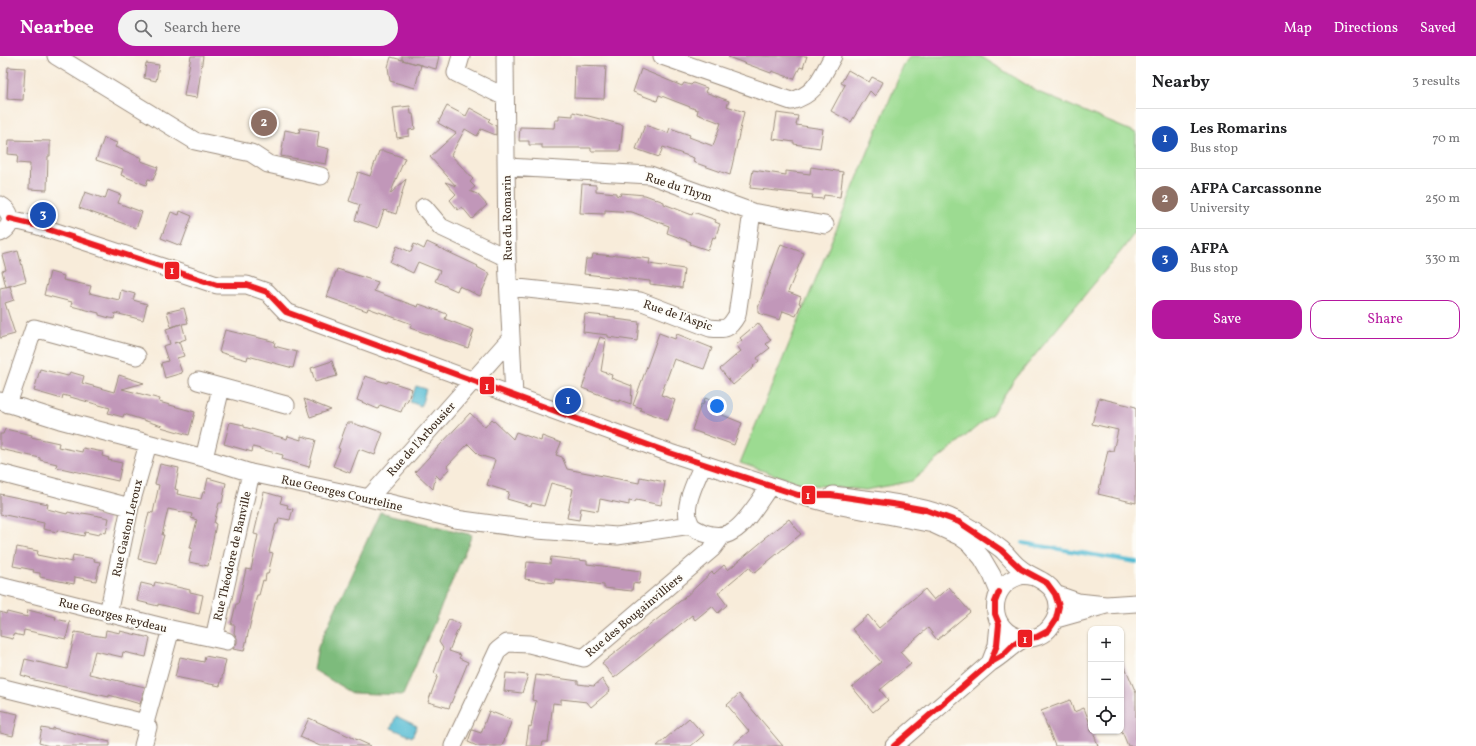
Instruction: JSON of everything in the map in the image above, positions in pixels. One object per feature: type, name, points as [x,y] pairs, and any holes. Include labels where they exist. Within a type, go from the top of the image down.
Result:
[{"type":"street","points":[[56,56],[195,141],[251,153],[268,164],[321,176]]},
{"type":"street","points":[[461,56],[456,73],[505,98]]},
{"type":"street","name":"Rue du Romarin","points":[[505,56],[507,258],[514,396]]},
{"type":"street","points":[[662,56],[791,102],[803,99],[813,90],[833,56]]},
{"type":"street","name":"Rue du Thym","points":[[507,167],[650,175],[752,212],[825,225]]},
{"type":"street","points":[[0,206],[8,211],[10,219],[8,228],[0,233]]},
{"type":"street","points":[[424,207],[441,227],[507,258]]},
{"type":"street","name":"Rue de l'Aspic","points":[[509,287],[640,302],[710,328],[722,330],[731,326],[737,315],[752,212]]},
{"type":"street","points":[[10,219],[35,225],[217,286],[247,285],[267,292],[286,312],[670,454],[798,495],[852,509],[933,524],[948,530],[969,543],[982,558],[992,575],[999,592]]},
{"type":"street","points":[[4,402],[34,328],[137,356]]},
{"type":"street","points":[[473,381],[511,338]]},
{"type":"street","points":[[198,381],[286,405]]},
{"type":"street","name":"Rue de l'Arbousier","points":[[368,498],[473,381]]},
{"type":"street","points":[[204,458],[221,388]]},
{"type":"street","name":"Rue Georges Courteline","points":[[4,402],[60,420],[204,458],[251,473],[368,498],[455,519],[537,530],[617,536],[691,525]]},
{"type":"street","name":"Rue Gaston Leroux","points":[[108,614],[130,507],[148,444]]},
{"type":"street","points":[[703,464],[688,500],[687,512],[691,525],[703,532],[721,537],[734,531],[744,521],[770,486]]},
{"type":"street","points":[[0,473],[130,507]]},
{"type":"street","name":"Rue Théodore de Banville","points":[[221,640],[251,473]]},
{"type":"street","points":[[798,495],[831,495],[864,499],[926,510],[944,516],[959,522],[1002,550],[1021,569],[1047,583],[1056,594],[1058,606],[1056,619],[1048,630],[1037,637],[1023,639],[1013,645],[1002,656],[990,663],[894,746]]},
{"type":"street","name":"Rue des Bougainvilliers","points":[[453,746],[498,650],[506,643],[528,644],[584,658],[714,548],[721,537]]},
{"type":"street","points":[[1023,639],[1010,634],[999,624],[995,614],[995,602],[999,592],[1008,581],[1021,576],[1035,577]]},
{"type":"street","name":"Rue Georges Feydeau","points":[[0,586],[108,614],[221,640]]},
{"type":"street","points":[[1056,594],[1078,602],[1106,605],[1136,603]]},
{"type":"street","points":[[1056,619],[1106,605]]},
{"type":"street","points":[[990,663],[997,645],[999,624]]},
{"type":"street","points":[[143,746],[148,726],[146,722],[171,629]]},
{"type":"street","points":[[0,687],[146,722]]},
{"type":"green space","points":[[911,56],[980,56],[1038,92],[1136,133],[1136,231],[1012,383],[992,414],[912,481],[866,490],[802,484],[740,463],[903,67]]},
{"type":"green space","points":[[380,512],[472,535],[403,695],[352,693],[314,670],[318,647]]},
{"type":"water","points":[[416,386],[426,389],[421,406],[410,402]]},
{"type":"water","points":[[396,716],[417,726],[412,737],[391,728]]},
{"type":"building","points":[[191,56],[203,56],[197,98],[184,96]]},
{"type":"building","points":[[402,56],[439,56],[436,69],[402,60]]},
{"type":"building","points":[[807,56],[803,68],[800,67],[794,79],[772,71],[771,73],[728,57]]},
{"type":"building","points":[[391,57],[421,65],[415,88],[390,81],[388,67]]},
{"type":"building","points":[[146,63],[159,65],[156,81],[144,78]]},
{"type":"building","points":[[575,65],[606,66],[604,99],[574,98]]},
{"type":"building","points":[[8,67],[25,68],[23,100],[7,99]]},
{"type":"building","points":[[641,69],[682,86],[684,83],[691,85],[693,83],[707,88],[705,92],[729,101],[727,106],[744,112],[730,175],[693,162],[694,158],[663,147],[659,157],[636,149],[645,125],[668,133],[670,128],[690,135],[689,137],[713,146],[721,123],[697,114],[698,110],[659,95],[657,101],[633,92]]},
{"type":"building","points":[[848,70],[869,82],[872,77],[882,82],[875,96],[870,91],[851,122],[831,111],[845,85],[841,83]]},
{"type":"building","points":[[410,106],[411,114],[413,114],[415,129],[409,130],[409,136],[397,138],[393,108]]},
{"type":"building","points":[[447,106],[466,116],[470,108],[490,119],[488,121],[496,126],[496,135],[481,129],[477,136],[465,129],[451,155],[473,179],[470,182],[475,187],[470,191],[477,194],[487,205],[472,219],[462,207],[458,210],[450,200],[456,194],[445,182],[456,186],[430,157],[456,133],[438,123]]},
{"type":"building","points":[[573,112],[623,125],[620,151],[591,151],[591,148],[542,148],[542,145],[529,145],[529,141],[519,141],[520,127],[554,128],[555,120],[559,120],[559,115],[573,116]]},
{"type":"building","points":[[777,113],[798,116],[796,125],[823,129],[820,148],[773,139]]},
{"type":"building","points":[[300,128],[319,131],[317,146],[329,149],[326,164],[281,156],[285,130],[299,133]]},
{"type":"building","points":[[104,138],[117,143],[115,147],[142,158],[141,161],[158,167],[153,180],[148,179],[146,185],[121,175],[123,169],[96,160]]},
{"type":"building","points":[[9,140],[50,141],[47,190],[29,189],[30,164],[17,163],[18,155],[8,154]]},
{"type":"building","points":[[379,151],[384,151],[405,158],[390,194],[406,179],[396,214],[384,210],[378,228],[355,220],[360,205],[349,201],[358,172],[370,176]]},
{"type":"building","points":[[811,167],[843,172],[840,197],[824,195],[823,199],[812,198],[813,195],[750,188],[753,170],[786,175],[786,171],[810,174]]},
{"type":"building","points":[[582,184],[596,185],[596,191],[616,193],[616,195],[620,196],[621,193],[645,195],[692,215],[693,212],[716,220],[715,222],[720,224],[715,238],[713,237],[708,250],[690,244],[691,242],[667,233],[669,226],[632,212],[605,210],[605,214],[580,213]]},
{"type":"building","points":[[108,190],[121,195],[118,203],[142,212],[136,228],[79,208],[85,192],[105,199]]},
{"type":"building","points":[[180,211],[192,216],[181,246],[161,238],[171,212],[179,215]]},
{"type":"building","points":[[427,242],[478,266],[477,267],[490,274],[480,296],[459,286],[457,291],[435,281],[440,271],[418,262],[413,273],[390,262],[397,246],[411,252],[414,244],[424,249]]},
{"type":"building","points":[[781,244],[804,253],[788,292],[801,297],[799,303],[801,304],[796,316],[783,311],[780,320],[758,313],[758,308]]},
{"type":"building","points":[[18,251],[26,281],[6,287],[2,271],[6,270],[2,255]]},
{"type":"building","points":[[593,254],[613,256],[619,255],[650,259],[649,264],[684,269],[682,288],[650,284],[650,281],[584,274],[586,259],[592,259]]},
{"type":"building","points":[[337,269],[378,282],[374,291],[418,307],[419,304],[447,314],[445,319],[474,330],[468,348],[410,328],[412,324],[368,308],[367,311],[327,297]]},
{"type":"building","points":[[50,272],[64,276],[63,280],[91,286],[89,293],[119,300],[121,290],[135,294],[133,300],[147,304],[143,320],[115,313],[114,319],[106,317],[99,315],[99,313],[71,306],[72,302],[44,295]]},
{"type":"building","points":[[10,286],[14,300],[5,303],[15,334],[0,338],[0,288]]},
{"type":"building","points":[[184,308],[188,323],[182,324],[186,339],[174,343],[179,342],[184,356],[177,358],[182,373],[165,378],[161,363],[168,361],[163,346],[170,344],[166,329],[181,324],[171,327],[167,312]]},
{"type":"building","points":[[585,314],[615,317],[615,319],[639,322],[637,341],[583,332]]},
{"type":"building","points":[[758,323],[771,340],[766,344],[770,348],[757,358],[759,361],[753,366],[754,367],[733,385],[720,369],[741,351],[736,345],[742,340],[740,338]]},
{"type":"building","points":[[225,330],[275,342],[274,346],[297,352],[293,368],[248,356],[247,360],[219,352]]},
{"type":"building","points":[[659,333],[675,339],[677,334],[712,348],[704,369],[674,359],[661,395],[675,400],[668,420],[640,410],[641,408],[633,405]]},
{"type":"building","points":[[600,337],[606,339],[601,371],[612,375],[611,378],[632,386],[631,404],[619,400],[619,402],[582,388]]},
{"type":"building","points":[[332,361],[337,376],[315,382],[311,368]]},
{"type":"building","points":[[40,369],[68,376],[70,372],[84,376],[82,383],[114,392],[119,375],[144,383],[122,389],[160,399],[159,402],[195,412],[189,435],[124,414],[123,417],[108,413],[110,408],[63,395],[62,399],[34,391]]},
{"type":"building","points":[[365,376],[387,383],[388,381],[412,389],[401,412],[380,405],[378,409],[357,400]]},
{"type":"building","points":[[705,398],[724,405],[720,414],[742,423],[734,445],[692,430],[701,404],[703,405]]},
{"type":"building","points":[[1099,398],[1136,407],[1136,503],[1098,494],[1108,450],[1113,451],[1118,430],[1092,424]]},
{"type":"building","points":[[304,399],[331,410],[310,417]]},
{"type":"building","points":[[470,413],[485,427],[492,419],[513,439],[516,432],[541,441],[542,436],[561,443],[556,455],[562,457],[567,469],[639,483],[640,477],[665,482],[661,505],[636,500],[635,502],[629,501],[629,505],[600,499],[598,511],[581,508],[579,520],[567,518],[573,489],[551,483],[544,506],[532,503],[531,506],[507,499],[509,492],[487,485],[495,460],[479,455],[468,444],[447,466],[449,469],[440,479],[436,475],[433,489],[415,472]]},
{"type":"building","points":[[230,422],[287,439],[288,436],[301,440],[301,436],[316,440],[309,467],[282,459],[283,455],[253,447],[252,452],[224,444]]},
{"type":"building","points":[[347,423],[364,426],[383,433],[375,455],[359,449],[350,473],[333,466],[340,449],[338,448]]},
{"type":"building","points":[[5,429],[32,435],[31,437],[59,443],[58,447],[82,452],[83,448],[103,452],[102,456],[109,458],[108,460],[122,463],[118,481],[56,467],[57,464],[40,460],[40,458],[0,449],[0,434],[3,434]]},
{"type":"building","points":[[160,464],[179,468],[175,489],[178,490],[177,494],[201,499],[203,492],[205,492],[208,478],[226,483],[222,503],[219,503],[214,523],[216,524],[208,566],[189,562],[192,548],[190,548],[197,520],[191,518],[192,514],[168,509],[162,535],[164,535],[156,563],[138,559],[149,512],[153,513],[159,485],[155,484]]},
{"type":"building","points":[[264,492],[282,497],[280,503],[288,505],[287,508],[293,509],[290,520],[279,518],[278,524],[276,524],[269,552],[273,553],[268,574],[266,574],[265,581],[263,580],[259,595],[257,595],[244,651],[233,649],[237,643],[237,638],[234,633],[235,625],[231,625],[236,604],[238,604],[246,569],[251,570],[258,535],[254,534]]},
{"type":"building","points":[[0,494],[48,504],[47,509],[67,514],[68,512],[81,515],[82,513],[109,518],[106,533],[100,532],[99,535],[85,532],[84,536],[57,530],[57,532],[43,529],[44,523],[0,514]]},
{"type":"building","points":[[789,519],[801,534],[754,573],[749,567],[718,593],[727,605],[718,613],[712,606],[695,620],[692,615],[614,678],[602,663],[684,598],[712,572],[714,574],[724,565],[728,570],[765,539],[764,538]]},
{"type":"building","points":[[17,547],[38,551],[37,555],[72,562],[73,555],[95,559],[94,561],[100,562],[96,581],[75,577],[74,584],[40,577],[40,573],[33,572],[34,570],[13,566]]},
{"type":"building","points":[[551,557],[587,561],[587,564],[641,571],[639,584],[633,583],[632,591],[604,588],[604,585],[555,579],[554,583],[525,579],[527,562],[550,564]]},
{"type":"building","points":[[155,582],[190,590],[190,592],[203,595],[199,614],[158,604],[158,606],[137,601],[141,583],[154,586]]},
{"type":"building","points":[[949,587],[970,612],[937,640],[928,628],[900,652],[911,664],[880,690],[888,700],[873,712],[852,687],[881,662],[852,629],[868,615],[879,628],[925,589],[934,600]]},
{"type":"building","points":[[28,610],[56,617],[55,619],[70,622],[66,639],[24,630],[23,636],[14,634],[13,639],[0,636],[0,612],[6,614],[7,612],[27,617]]},
{"type":"building","points":[[449,619],[460,624],[449,651],[461,655],[459,658],[468,662],[449,708],[428,702],[438,675],[434,673],[443,648],[439,642]]},
{"type":"building","points":[[106,630],[120,633],[120,631],[150,638],[146,657],[123,652],[122,657],[95,651],[89,674],[145,687],[140,704],[109,695],[109,697],[30,679],[31,678],[21,675],[25,659],[67,669],[75,632],[105,637]]},
{"type":"building","points":[[205,656],[226,660],[220,686],[175,677],[180,657],[204,662]]},
{"type":"building","points":[[1124,664],[1136,693],[1136,746],[1128,746],[1123,734]]},
{"type":"building","points":[[506,673],[528,675],[522,693],[504,691]]},
{"type":"building","points":[[536,675],[578,681],[578,684],[594,686],[602,679],[610,691],[591,707],[587,702],[561,699],[561,704],[553,703],[548,742],[543,742],[542,746],[526,746],[529,726],[531,727],[536,701],[532,700]]},
{"type":"building","points":[[739,694],[783,746],[732,746],[749,731],[727,705]]},
{"type":"building","points":[[1070,700],[1074,712],[1084,708],[1088,718],[1088,734],[1094,734],[1098,746],[1055,746],[1041,711]]},
{"type":"building","points":[[0,710],[18,714],[13,736],[0,733]]},
{"type":"building","points":[[489,711],[512,720],[502,746],[477,746],[468,742],[472,730],[481,733]]},
{"type":"building","points":[[309,718],[371,746],[320,746],[300,737]]},
{"type":"building","points":[[689,718],[704,735],[691,746],[657,746]]},
{"type":"building","points":[[42,728],[53,730],[53,728],[110,742],[110,746],[49,746],[39,743]]},
{"type":"waterway","points":[[1023,543],[1136,562]]},
{"type":"transit line","name":"1","points":[[10,219],[35,225],[217,285],[247,285],[267,292],[286,312],[670,453],[798,495],[831,495],[899,505],[926,510],[959,522],[1001,550],[1021,569],[1047,583],[1055,594],[1059,606],[1056,619],[1048,631],[1037,637],[1023,639],[1013,645],[1002,656],[990,663],[894,746]]},
{"type":"transit line","name":"1","points":[[975,676],[990,663],[997,645],[999,624],[995,614],[995,602],[999,592]]},
{"type":"place","name":"AFPA Carcassonne","points":[[264,123]]},
{"type":"place","name":"AFPA","points":[[43,215]]},
{"type":"place","name":"Les Romarins","points":[[568,401]]}]
